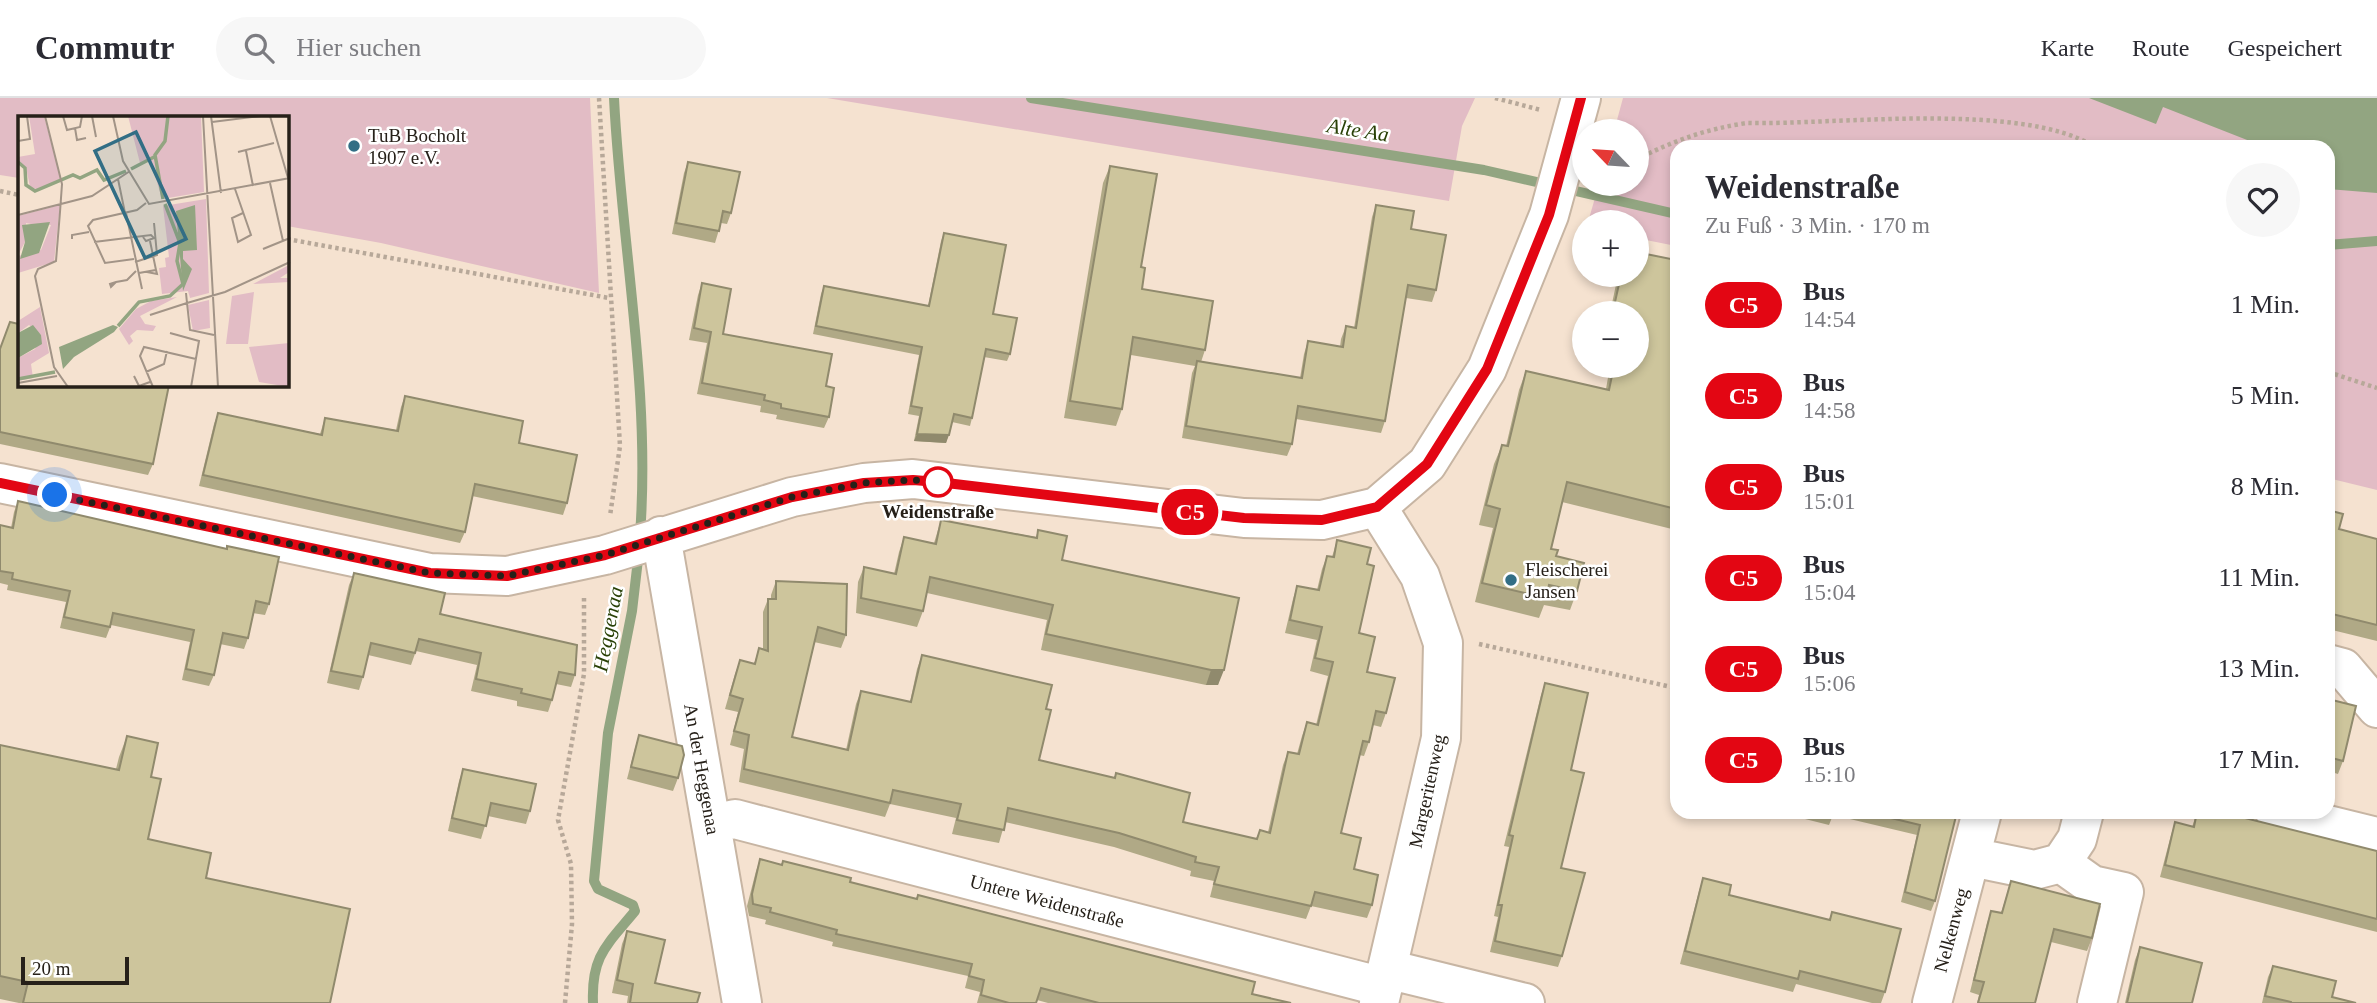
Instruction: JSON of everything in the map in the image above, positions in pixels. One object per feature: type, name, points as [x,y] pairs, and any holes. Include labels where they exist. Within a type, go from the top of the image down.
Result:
[{"type":"street","points":[[0,483],[430,573],[507,576],[594,557],[792,497],[864,483],[913,480],[1244,518],[1322,520],[1377,507],[1427,464],[1487,369],[1549,215],[1563,169],[1564,105]]},
{"type":"street","name":"Margeritenweg","points":[[1377,507],[1420,576],[1443,643],[1441,738],[1383,986]]},
{"type":"street","name":"An der Heggenaa","points":[[661,536],[742,1003]]},
{"type":"street","points":[[2335,666],[2343,668],[2377,708]]},
{"type":"street","name":"Nelkenweg","points":[[1932,1003],[1980,819]]},
{"type":"street","points":[[1971,857],[2034,870],[2061,863],[2077,839],[2082,819]]},
{"type":"street","points":[[2304,819],[2377,837]]},
{"type":"street","name":"Untere Weidenstraße","points":[[711,824],[735,820],[1383,986],[1525,1003]]},
{"type":"street","points":[[2061,863],[2092,885],[2124,892],[2097,1003]]},
{"type":"path","points":[[565,1003],[572,924],[570,864],[558,820],[584,674],[594,557],[620,446],[599,98]]},
{"type":"path","points":[[1495,98],[1564,105]]},
{"type":"path","points":[[1678,140],[1710,128],[1747,123],[1981,120],[2042,126],[2077,140]]},
{"type":"path","points":[[1649,153],[1670,143]]},
{"type":"path","points":[[0,191],[18,195]]},
{"type":"path","points":[[289,239],[609,298]]},
{"type":"path","points":[[2335,374],[2377,388]]},
{"type":"path","points":[[1443,643],[1480,645],[1670,687]]},
{"type":"shaded area","points":[[0,98],[590,98],[599,293],[381,243],[289,226],[289,116],[18,116],[18,178],[0,175]]},
{"type":"shaded area","points":[[827,98],[1475,98],[1462,126],[1449,201]]},
{"type":"shaded area","points":[[1623,98],[2377,98],[2377,490],[2335,480],[2335,140],[1670,140],[1670,245],[1649,241],[1649,210],[1591,210],[1596,196],[1649,196],[1649,119],[1617,119]]},
{"type":"shaded area","points":[[2089,98],[2377,98],[2377,193],[2335,190],[2335,140],[2247,140],[2163,107],[2156,124]]},
{"type":"building","points":[[688,162],[740,172],[731,213],[723,211],[719,231],[676,223]]},
{"type":"building","points":[[1110,166],[1157,174],[1141,267],[1145,268],[1142,289],[1213,301],[1205,350],[1133,337],[1122,409],[1070,401]]},
{"type":"building","points":[[1376,205],[1414,211],[1411,229],[1446,235],[1436,290],[1408,285],[1385,421],[1298,406],[1292,444],[1186,426],[1197,361],[1302,378],[1308,341],[1343,347],[1346,326],[1356,328]]},
{"type":"building","points":[[944,233],[1006,245],[993,314],[1017,318],[1010,354],[986,349],[972,418],[954,414],[949,435],[917,434],[922,408],[911,406],[922,347],[816,326],[824,286],[929,306]]},
{"type":"building","points":[[1649,255],[1670,259],[1670,508],[1567,482],[1551,549],[1558,550],[1556,556],[1584,563],[1577,591],[1549,585],[1546,598],[1482,583],[1500,509],[1486,505],[1502,445],[1508,446],[1526,371],[1609,390],[1612,378],[1649,378],[1649,301],[1615,301],[1618,287],[1649,287]]},
{"type":"building","points":[[702,283],[731,289],[723,334],[832,354],[826,386],[834,388],[829,417],[781,408],[781,404],[764,400],[765,395],[702,383],[711,332],[694,328]]},
{"type":"building","points":[[10,322],[18,324],[18,387],[169,387],[153,464],[0,432],[0,349]]},
{"type":"building","points":[[405,396],[523,421],[519,443],[577,455],[567,503],[475,484],[465,532],[203,475],[218,413],[322,435],[325,418],[398,431]]},
{"type":"building","points":[[18,501],[227,549],[227,546],[279,557],[269,604],[256,601],[248,638],[223,633],[214,675],[186,669],[194,630],[113,613],[110,627],[64,617],[70,591],[12,579],[13,573],[0,571],[0,525],[13,528]]},
{"type":"building","points":[[2335,512],[2343,514],[2339,529],[2377,539],[2377,625],[2335,615]]},
{"type":"building","points":[[941,520],[1037,538],[1038,530],[1067,536],[1062,560],[1239,598],[1224,670],[1211,670],[1046,634],[1053,605],[930,577],[923,611],[861,598],[864,567],[896,574],[904,537],[936,544]]},
{"type":"building","points":[[1337,540],[1371,548],[1367,564],[1374,566],[1359,633],[1375,637],[1367,672],[1395,678],[1386,713],[1376,711],[1369,742],[1363,741],[1341,833],[1361,838],[1354,869],[1378,875],[1372,905],[1315,892],[1311,906],[1214,884],[1219,867],[1195,862],[1196,857],[1119,833],[1008,808],[1004,830],[957,820],[961,804],[893,790],[890,803],[744,769],[749,735],[734,731],[743,699],[730,695],[740,660],[755,664],[759,648],[768,651],[768,599],[776,599],[776,581],[847,584],[846,635],[818,627],[792,737],[848,750],[861,691],[911,702],[922,655],[1052,685],[1046,709],[1051,710],[1039,760],[1115,778],[1116,773],[1190,793],[1183,822],[1257,839],[1260,830],[1270,833],[1288,752],[1299,754],[1307,722],[1318,725],[1333,662],[1315,658],[1322,627],[1290,620],[1297,586],[1319,590],[1327,556],[1334,557]]},
{"type":"building","points":[[354,573],[445,593],[440,614],[577,645],[575,675],[559,672],[552,700],[521,693],[522,689],[476,679],[481,653],[419,639],[415,653],[371,643],[363,677],[331,671]]},
{"type":"building","points":[[1545,683],[1588,693],[1571,770],[1584,773],[1561,868],[1585,873],[1562,956],[1495,941],[1502,905],[1498,905],[1513,836],[1509,835]]},
{"type":"building","points":[[2335,701],[2356,706],[2343,761],[2335,759]]},
{"type":"building","points":[[639,735],[682,746],[684,755],[678,778],[631,767]]},
{"type":"building","points":[[127,736],[158,743],[151,777],[161,779],[148,839],[211,853],[206,878],[350,909],[330,1003],[23,1003],[28,982],[0,976],[0,745],[119,770]]},
{"type":"building","points":[[463,769],[536,784],[530,811],[491,803],[486,826],[452,818]]},
{"type":"building","points":[[1895,819],[1955,819],[1935,901],[1905,892],[1920,825]]},
{"type":"building","points":[[2196,819],[2249,819],[2377,851],[2377,919],[2165,865],[2175,822],[2194,827]]},
{"type":"building","points":[[760,859],[782,865],[783,861],[851,878],[850,882],[917,899],[918,895],[1255,982],[1252,994],[1291,1003],[1099,1003],[1041,988],[1036,1003],[1009,1003],[981,995],[984,980],[969,976],[972,964],[836,934],[837,930],[770,912],[771,908],[753,904],[752,894]]},
{"type":"building","points":[[1703,878],[1731,885],[1729,895],[1830,920],[1832,912],[1901,929],[1885,992],[1800,971],[1798,979],[1685,951]]},
{"type":"building","points":[[2011,881],[2100,904],[2092,938],[2054,929],[2035,1003],[1978,1003],[1984,982],[1974,980],[1991,911],[2002,913]]},
{"type":"building","points":[[627,931],[665,940],[655,983],[700,993],[697,1003],[630,1003],[633,984],[617,980]]},
{"type":"building","points":[[2140,947],[2202,963],[2192,1003],[2127,1003]]},
{"type":"building","points":[[2273,966],[2336,981],[2332,997],[2356,1003],[2291,1003],[2265,996]]},
{"type":"waterway","name":"Heggenaa","points":[[614,98],[642,426],[640,535]]},
{"type":"waterway","name":"Alte Aa","points":[[1031,98],[1484,170],[1670,213]]},
{"type":"waterway","name":"Alte Aa","points":[[2335,244],[2377,241]]},
{"type":"waterway","name":"Heggenaa","points":[[593,1003],[598,962],[609,943],[635,911],[633,905],[598,889],[594,881],[608,733],[632,611],[639,551]]},
{"type":"bus line","name":"C5","points":[[0,483],[430,573],[507,576],[605,555],[792,497],[864,483],[913,480],[938,482],[1244,518],[1322,520],[1377,507],[1427,464],[1487,369],[1549,215],[1581,98]]},
{"type":"place","name":"TuB Bocholt 1907 e.V.","points":[[354,146]]},
{"type":"place","name":"Weidenstraße","points":[[938,482]]},
{"type":"place","name":"Fleischerei Jansen","points":[[1511,580]]},
{"type":"route","points":[[55,495],[430,573],[507,576],[605,555],[792,497],[864,483],[913,480],[938,482]]}]
